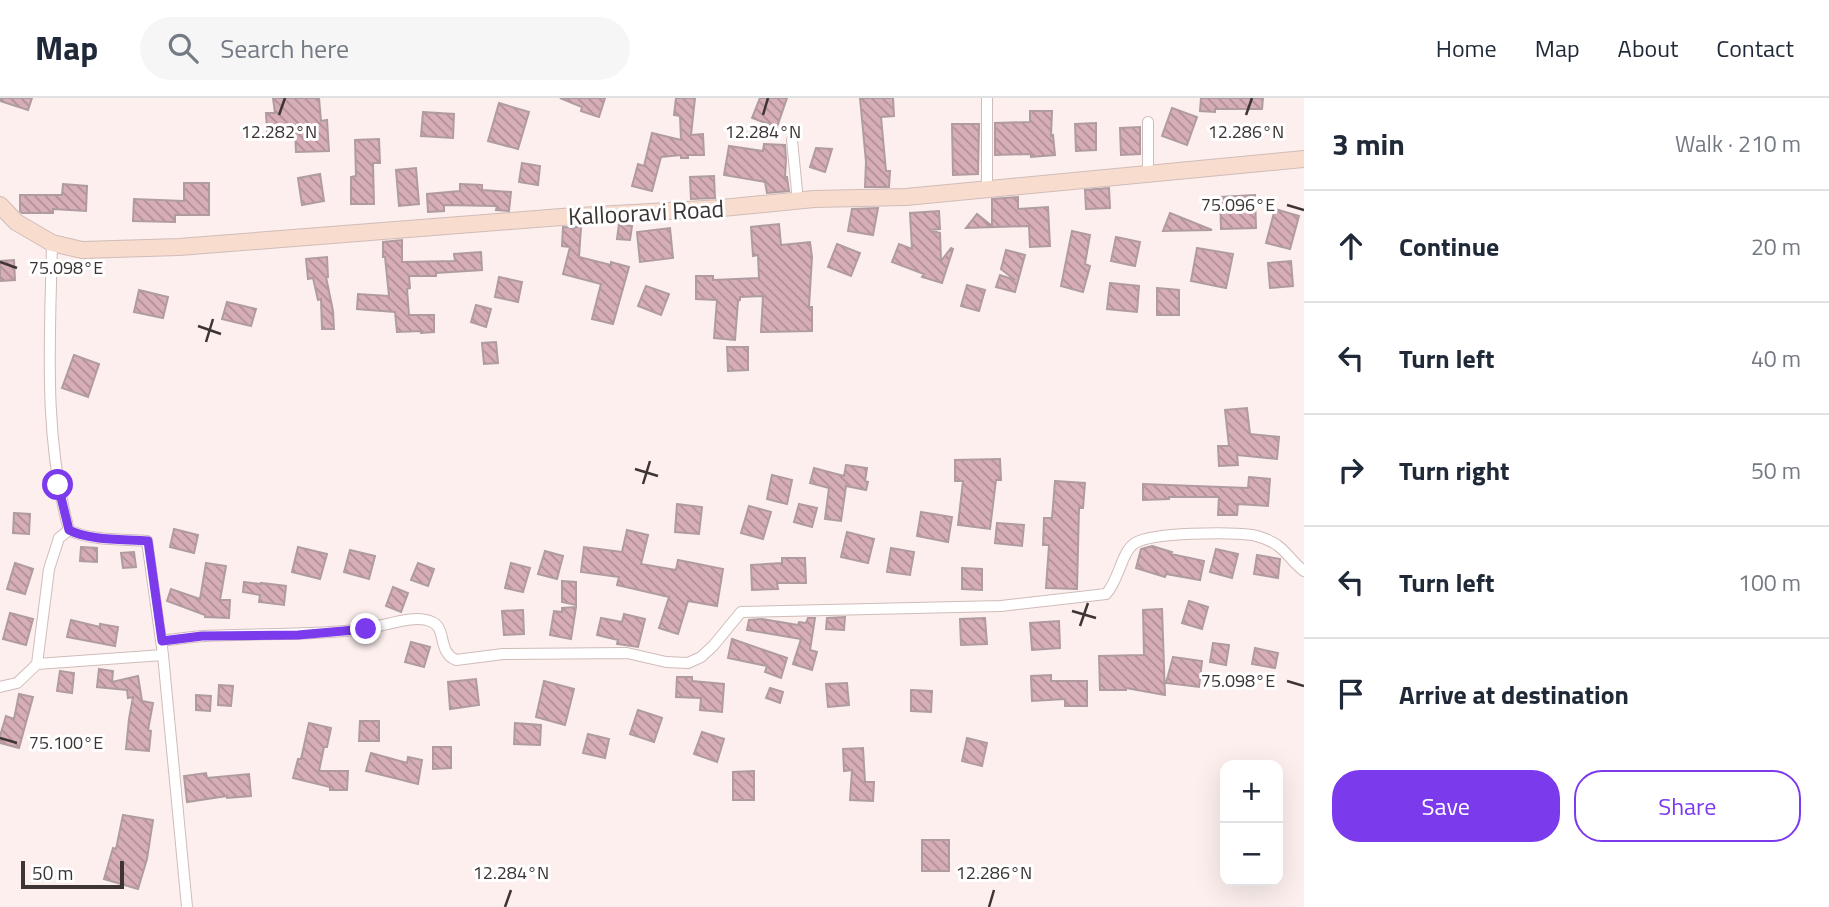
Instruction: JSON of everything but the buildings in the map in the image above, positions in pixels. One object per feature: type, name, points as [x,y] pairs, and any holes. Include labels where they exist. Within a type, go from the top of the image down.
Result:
[{"type":"main road","name":"Kallooravi Road","points":[[0,205],[16,222],[52,243],[82,250],[179,247],[561,217],[798,201],[906,197],[1304,159]]},
{"type":"street","points":[[987,98],[987,188]]},
{"type":"street","points":[[1148,122],[1148,173]]},
{"type":"street","points":[[792,140],[798,201]]},
{"type":"street","points":[[52,243],[49,392],[58,485],[69,530],[95,537],[148,541],[162,641],[187,907]]},
{"type":"street","points":[[0,687],[17,683],[37,664],[49,569],[59,538],[69,530]]},
{"type":"street","points":[[162,641],[202,636],[298,635],[366,629],[407,620],[422,620],[433,622],[437,626],[446,653],[456,660],[503,654],[564,652],[627,653],[666,662],[688,663],[701,657],[713,646],[741,612],[1001,606],[1107,594],[1129,549],[1136,542],[1161,536],[1201,533],[1255,535],[1277,545],[1304,571]]},
{"type":"street","points":[[37,664],[163,655]]},
{"type":"route","points":[[58,485],[69,530],[95,537],[148,541],[162,641],[202,636],[298,635],[366,629]]}]
